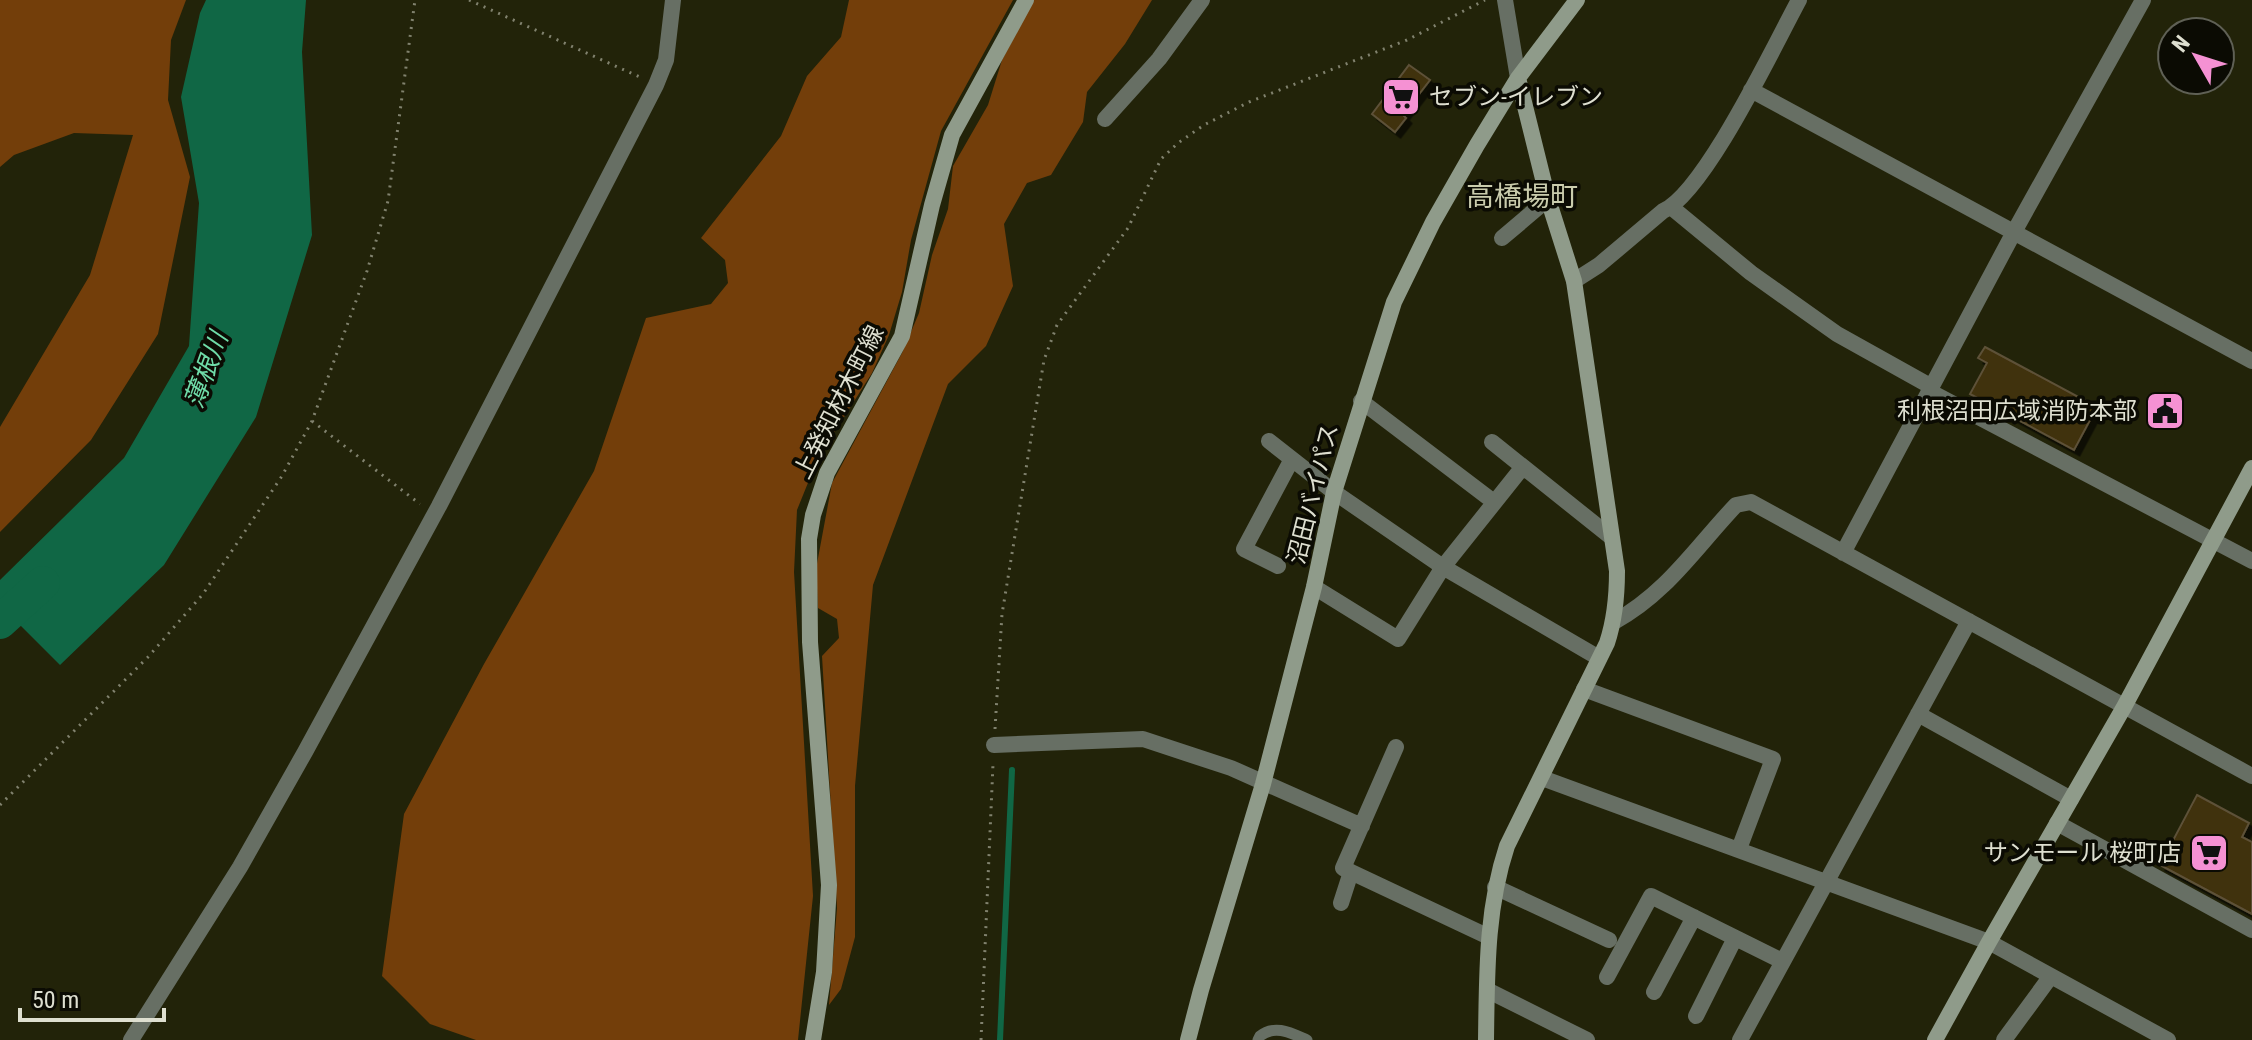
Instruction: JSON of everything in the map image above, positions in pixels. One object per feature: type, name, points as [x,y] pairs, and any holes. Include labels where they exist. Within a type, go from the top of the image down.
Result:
[{"type":"street","points":[[131,1040],[240,867],[439,506],[656,85],[666,60],[673,0]]},
{"type":"street","name":"上発知材木町線","points":[[813,1040],[824,972],[829,911],[810,642],[809,539],[813,515],[827,473],[902,336],[932,205],[952,135],[1026,0]]},
{"type":"street","points":[[1105,119],[1159,59],[1202,0]]},
{"type":"street","points":[[1486,1040],[1489,937],[1495,887],[1507,846],[1614,622],[1617,571],[1574,281],[1548,199],[1518,78],[1505,0]]},
{"type":"street","name":"沼田バイパス","points":[[1188,1040],[1263,784],[1314,587],[1334,492],[1394,302],[1433,222],[1518,78],[1577,0]]},
{"type":"street","points":[[1574,281],[1599,265],[1671,207],[1706,168],[1799,0]]},
{"type":"street","points":[[1843,553],[2014,232],[2143,0]]},
{"type":"street","points":[[1751,90],[2252,361]]},
{"type":"street","points":[[1502,238],[1548,199]]},
{"type":"street","points":[[1671,207],[1751,273],[1837,334],[1931,389],[2252,561]]},
{"type":"street","points":[[1361,401],[1494,502]]},
{"type":"street","points":[[1269,441],[1334,492],[1443,567],[1599,658]]},
{"type":"street","points":[[1492,442],[1611,537]]},
{"type":"street","points":[[1278,566],[1244,549],[1292,459]]},
{"type":"street","points":[[1314,587],[1398,639],[1443,567],[1522,468]]},
{"type":"street","points":[[1935,1040],[2124,707],[2252,468]]},
{"type":"street","points":[[1614,622],[1635,611],[1682,569],[1736,505],[1751,502],[2252,776]]},
{"type":"street","points":[[1740,1040],[1969,621]]},
{"type":"street","points":[[1584,689],[1773,759],[1739,849]]},
{"type":"street","points":[[1918,714],[2071,799]]},
{"type":"street","points":[[994,745],[1143,739],[1231,768],[1362,826]]},
{"type":"street","points":[[1396,747],[1343,868],[1489,937]]},
{"type":"street","points":[[1542,778],[1989,942],[2168,1040]]},
{"type":"street","points":[[2057,823],[2252,930]]},
{"type":"street","points":[[1341,903],[1351,872]]},
{"type":"street","points":[[1495,887],[1609,940]]},
{"type":"street","points":[[1607,977],[1651,896],[1782,961]]},
{"type":"street","points":[[1654,992],[1694,917]]},
{"type":"street","points":[[1696,1016],[1735,938]]},
{"type":"street","points":[[2004,1040],[2051,976]]},
{"type":"street","points":[[1487,990],[1587,1040]]},
{"type":"lane","points":[[1258,1040],[1271,1029],[1307,1040]]},
{"type":"lane","points":[[1271,1029],[1285,1040]]},
{"type":"path","points":[[0,805],[148,657],[203,594],[282,476],[312,421],[367,271],[388,201],[415,0]]},
{"type":"path","points":[[469,0],[656,85]]},
{"type":"path","points":[[981,1040],[1002,614],[1044,360],[1057,325],[1128,228],[1161,159],[1178,143],[1204,125],[1249,102],[1407,40],[1485,0]]},
{"type":"path","points":[[312,421],[423,507],[439,506]]},
{"type":"shaded area","points":[[0,0],[186,0],[171,40],[168,100],[190,177],[158,334],[91,440],[0,532],[0,427],[90,275],[133,135],[74,133],[14,155],[0,167]]},
{"type":"shaded area","points":[[849,0],[1013,0],[941,131],[889,335],[872,373],[818,458],[797,510],[794,572],[813,896],[798,1040],[476,1040],[430,1024],[382,976],[404,814],[484,664],[594,471],[646,318],[711,304],[728,283],[725,260],[701,238],[781,136],[807,76],[841,37]]},
{"type":"shaded area","points":[[1034,0],[1152,0],[1125,44],[1087,92],[1083,122],[1051,175],[1027,183],[1004,224],[1013,286],[986,346],[948,384],[873,585],[855,786],[855,937],[841,989],[829,1005],[837,908],[822,656],[839,638],[837,619],[818,608],[816,569],[832,483],[902,353],[919,313],[932,255],[948,209],[953,166],[988,105],[1002,60]]},
{"type":"water","points":[[206,0],[306,0],[302,52],[312,235],[256,417],[164,565],[60,665],[0,605],[0,580],[124,458],[189,346],[199,203],[181,97],[200,13]]},
{"type":"building","name":"セブン-イレブン","points":[[1409,65],[1430,80],[1403,115],[1406,118],[1395,132],[1372,114]]},
{"type":"building","points":[[1985,347],[2097,407],[2074,450],[1970,394],[1987,363],[1978,358]]},
{"type":"building","name":"サンモール 桜町店","points":[[2197,795],[2249,823],[2242,837],[2252,842],[2252,914],[2160,865]]},
{"type":"waterway","name":"薄根川","points":[[0,622],[43,583]]},
{"type":"waterway","points":[[1000,1040],[1012,770]]},
{"type":"place","name":"セブン-イレブン","points":[[1401,97]]},
{"type":"place","name":"利根沼田広域消防本部","points":[[2165,411]]},
{"type":"place","name":"サンモール 桜町店","points":[[2209,853]]},
{"type":"district","name":"高橋場町","points":[[1522,196]]}]
